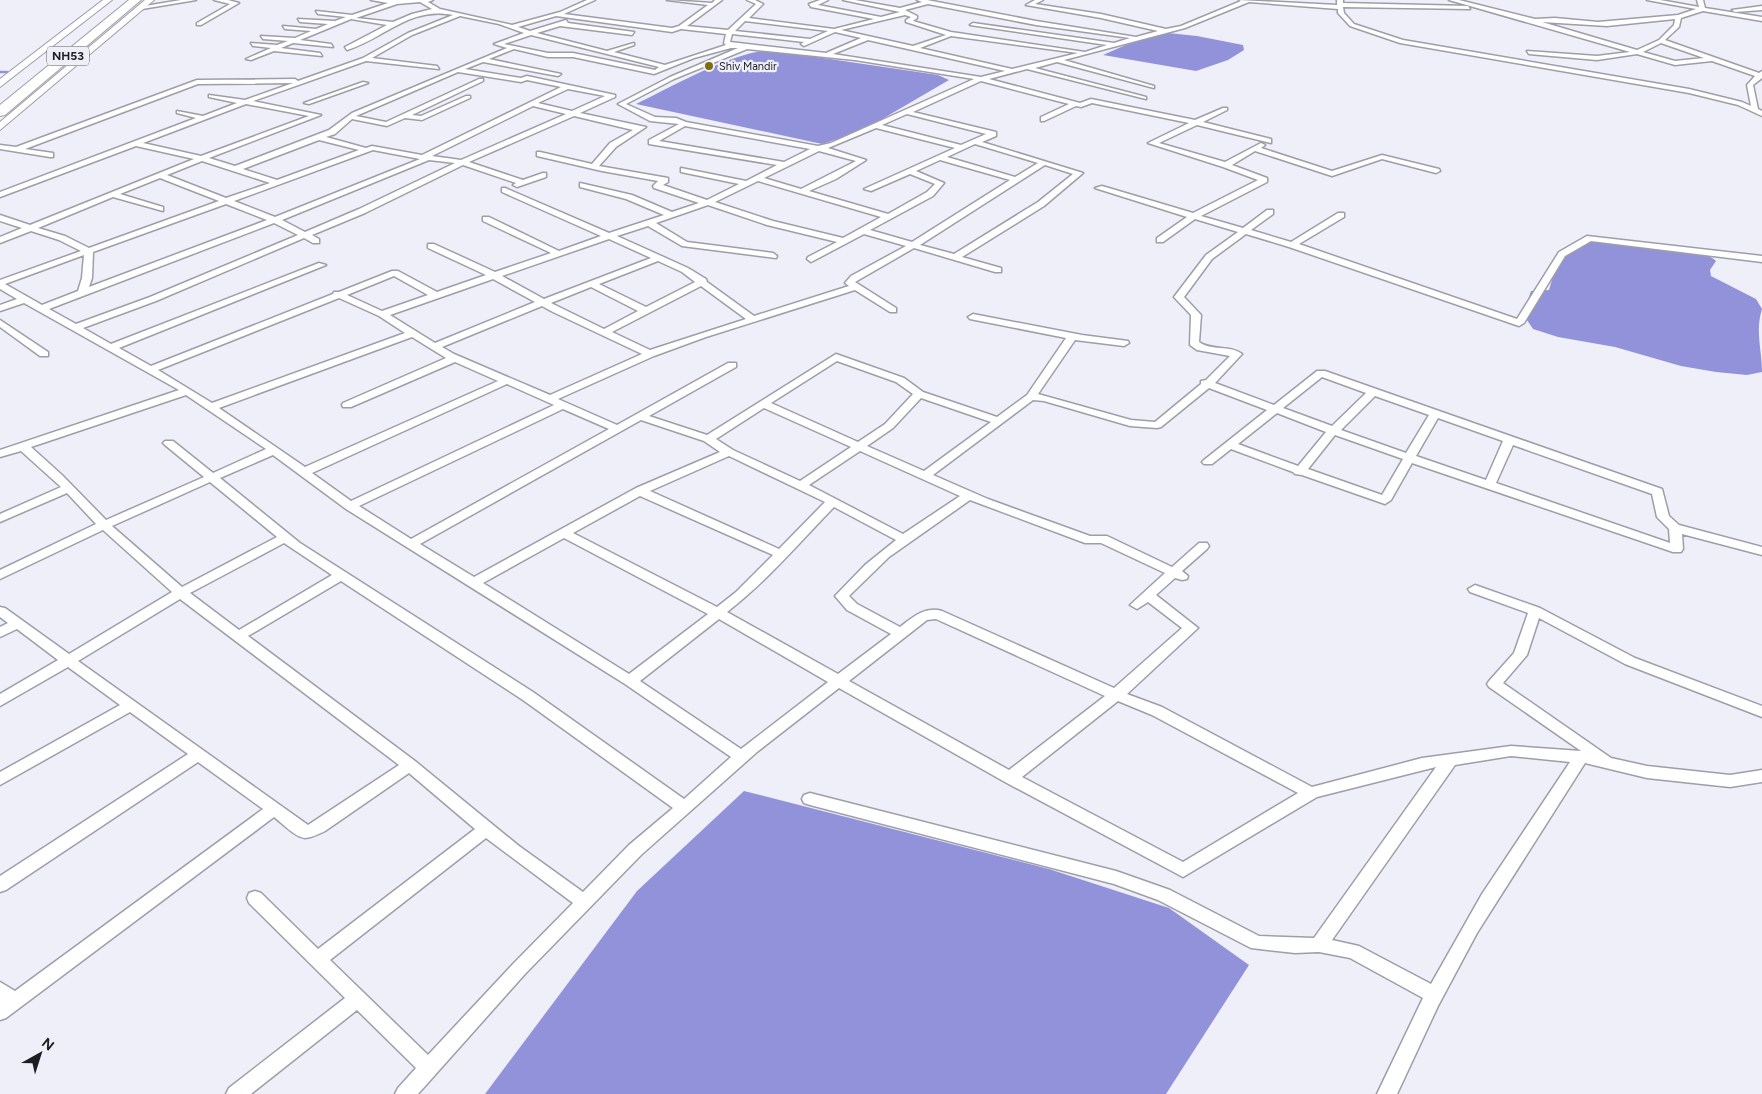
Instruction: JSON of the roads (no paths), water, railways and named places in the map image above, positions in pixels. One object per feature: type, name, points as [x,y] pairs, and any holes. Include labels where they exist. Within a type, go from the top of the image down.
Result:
[{"type":"highway","name":"NH53","points":[[0,97],[107,5],[138,2]]},
{"type":"highway","name":"NH53","points":[[0,112],[138,2]]},
{"type":"highway","points":[[94,10],[107,5]]},
{"type":"street","points":[[0,127],[138,2],[193,0]]},
{"type":"street","points":[[199,24],[236,3],[217,0]]},
{"type":"street","points":[[374,0],[396,2],[433,0]]},
{"type":"street","points":[[511,27],[557,15],[592,0]]},
{"type":"street","points":[[670,0],[711,4]]},
{"type":"street","points":[[557,15],[672,30],[681,27],[719,0]]},
{"type":"street","points":[[731,46],[727,43],[729,33],[760,4],[760,1],[750,0]]},
{"type":"street","points":[[825,0],[811,5],[884,19]]},
{"type":"street","points":[[846,0],[902,12],[915,17],[908,21],[950,34],[1088,53]]},
{"type":"street","points":[[920,0],[1036,22],[1140,38]]},
{"type":"street","points":[[1040,0],[1029,5],[1111,18],[1169,31]]},
{"type":"street","points":[[1239,0],[1452,9],[1473,6]]},
{"type":"street","points":[[1452,0],[1534,21],[1639,53],[1681,63],[1712,59]]},
{"type":"street","points":[[1650,0],[1762,19]]},
{"type":"street","points":[[1700,0],[1703,8]]},
{"type":"street","points":[[422,1],[438,10]]},
{"type":"street","points":[[788,50],[835,30],[884,19],[931,1]]},
{"type":"street","points":[[382,314],[708,202],[782,164],[818,148],[833,145],[980,79],[1088,53],[1155,33],[1169,31],[1202,21],[1248,1]]},
{"type":"street","points":[[249,59],[351,17],[396,2]]},
{"type":"street","points":[[1340,4],[1343,16],[1352,24],[1402,42],[1689,90],[1740,103],[1762,114]]},
{"type":"street","points":[[1534,21],[1555,18],[1610,24],[1678,17],[1703,8]]},
{"type":"street","points":[[1726,12],[1762,8]]},
{"type":"street","points":[[0,84],[94,10]]},
{"type":"street","points":[[347,48],[393,24],[428,10],[438,10],[666,67]]},
{"type":"street","points":[[318,12],[393,24]]},
{"type":"street","points":[[0,195],[248,101],[366,59],[410,34],[460,14]]},
{"type":"street","points":[[364,20],[378,16]]},
{"type":"street","points":[[1529,52],[1577,59],[1639,53],[1661,41],[1677,26],[1678,17]]},
{"type":"street","points":[[581,18],[497,44],[548,55],[573,55],[651,73],[692,57],[731,46],[788,50],[910,66],[980,79],[1074,104],[1081,105],[1091,101],[1198,123],[1268,141],[1226,165]]},
{"type":"street","points":[[744,19],[835,30],[1012,71]]},
{"type":"street","points":[[300,20],[335,24]]},
{"type":"street","points":[[560,24],[644,35]]},
{"type":"street","points":[[973,25],[1114,45]]},
{"type":"street","points":[[285,27],[319,30]]},
{"type":"street","points":[[681,27],[812,41]]},
{"type":"street","points":[[914,48],[947,38],[950,34]]},
{"type":"street","points":[[263,37],[331,46]]},
{"type":"street","points":[[829,53],[867,38]]},
{"type":"street","points":[[1661,41],[1761,75]]},
{"type":"street","points":[[253,44],[320,54]]},
{"type":"street","points":[[609,52],[632,44]]},
{"type":"street","points":[[892,49],[901,45]]},
{"type":"street","points":[[238,168],[332,132],[352,117],[456,70],[512,48]]},
{"type":"street","points":[[656,120],[620,104],[747,48]]},
{"type":"street","points":[[865,60],[883,53]]},
{"type":"street","points":[[366,59],[437,68]]},
{"type":"street","points":[[482,60],[558,74]]},
{"type":"street","points":[[1057,61],[1152,87]]},
{"type":"street","points":[[1027,68],[1144,98]]},
{"type":"street","points":[[456,70],[521,80],[527,78],[630,99]]},
{"type":"street","points":[[1755,110],[1750,84],[1761,75]]},
{"type":"street","points":[[18,149],[197,82],[311,80],[321,83]]},
{"type":"street","points":[[352,117],[388,124],[481,80]]},
{"type":"street","points":[[307,104],[365,83]]},
{"type":"street","points":[[330,85],[348,90]]},
{"type":"street","points":[[42,308],[275,220],[425,158],[568,86]]},
{"type":"street","points":[[0,240],[112,194],[162,176],[202,158],[317,114],[212,96]]},
{"type":"street","points":[[75,328],[153,298],[362,211],[461,163],[612,96]]},
{"type":"street","points":[[405,116],[422,118],[468,98]]},
{"type":"street","points":[[533,104],[639,129]]},
{"type":"street","points":[[1044,119],[1074,104]]},
{"type":"street","points":[[1160,240],[1194,216],[1248,190],[1264,180],[1226,165],[1152,143],[1198,123],[1224,109]]},
{"type":"street","points":[[179,112],[204,118]]},
{"type":"street","points":[[868,189],[993,134],[907,112]]},
{"type":"street","points":[[594,167],[613,145],[656,120],[666,118],[679,120],[684,124],[818,148],[862,160],[833,177],[803,190]]},
{"type":"street","points":[[684,124],[652,142],[782,164]]},
{"type":"street","points":[[876,126],[963,148]]},
{"type":"street","points":[[318,137],[367,150]]},
{"type":"street","points":[[957,256],[1041,204],[1079,173],[975,142]]},
{"type":"street","points":[[136,144],[202,158],[279,182]]},
{"type":"street","points":[[0,147],[50,155]]},
{"type":"street","points":[[0,284],[372,148],[461,163],[524,183]]},
{"type":"street","points":[[1255,148],[1332,174],[1382,157],[1436,171]]},
{"type":"street","points":[[540,154],[594,167],[665,180],[657,186],[770,223],[845,241]]},
{"type":"street","points":[[942,158],[1017,180]]},
{"type":"street","points":[[894,310],[850,283],[854,278],[914,245],[1043,163]]},
{"type":"street","points":[[684,170],[746,183]]},
{"type":"street","points":[[811,259],[930,194],[940,183],[910,171]]},
{"type":"street","points":[[543,175],[505,190],[611,236],[704,281],[754,320]]},
{"type":"street","points":[[162,176],[199,188],[226,202],[275,220],[316,242]]},
{"type":"street","points":[[756,178],[803,190],[890,217]]},
{"type":"street","points":[[583,185],[629,197],[672,215]]},
{"type":"street","points":[[1100,188],[1292,245],[1519,323],[1562,254],[1590,238],[1762,259]]},
{"type":"street","points":[[112,194],[160,209]]},
{"type":"street","points":[[1031,397],[1045,398],[1130,423],[1158,425],[1205,384],[1222,372],[1237,354],[1201,348],[1194,343],[1196,315],[1179,297],[1209,257],[1270,212]]},
{"type":"street","points":[[1292,245],[1341,216]]},
{"type":"street","points":[[0,218],[62,238],[89,251]]},
{"type":"street","points":[[486,219],[559,254]]},
{"type":"street","points":[[650,223],[676,241],[685,244],[773,256]]},
{"type":"street","points":[[864,230],[957,256],[998,270]]},
{"type":"street","points":[[431,246],[650,354]]},
{"type":"street","points":[[82,293],[89,251]]},
{"type":"street","points":[[434,347],[659,258]]},
{"type":"street","points":[[110,348],[322,265]]},
{"type":"street","points":[[150,370],[337,294],[395,273],[437,296]]},
{"type":"street","points":[[605,332],[704,281]]},
{"type":"street","points":[[0,284],[186,391],[274,450],[350,506],[630,681],[742,757]]},
{"type":"street","points":[[591,284],[646,311]]},
{"type":"street","points":[[550,400],[650,354],[857,287]]},
{"type":"street","points":[[337,294],[382,314],[411,334],[455,358],[616,428]]},
{"type":"street","points":[[0,308],[25,299]]},
{"type":"street","points":[[973,317],[1072,336],[1124,343]]},
{"type":"street","points":[[0,323],[44,354]]},
{"type":"street","points":[[211,407],[411,334]]},
{"type":"street","points":[[925,476],[1031,397],[1072,336]]},
{"type":"street","points":[[708,440],[836,357],[900,380],[919,394],[999,421]]},
{"type":"street","points":[[347,405],[455,358]]},
{"type":"street","points":[[411,544],[602,440],[616,428],[732,365]]},
{"type":"street","points":[[1208,462],[1321,373],[1658,492],[1663,517],[1675,528],[1762,551]]},
{"type":"street","points":[[304,472],[506,380]]},
{"type":"street","points":[[1205,384],[1410,458],[1677,549],[1675,528]]},
{"type":"street","points":[[0,454],[186,391]]},
{"type":"street","points":[[1299,472],[1333,431],[1374,391]]},
{"type":"street","points":[[800,486],[889,426],[919,394]]},
{"type":"street","points":[[764,404],[969,495],[1089,540],[1104,539],[1177,574]]},
{"type":"street","points":[[350,506],[563,405]]},
{"type":"street","points":[[1229,445],[1299,472],[1385,500],[1435,413]]},
{"type":"street","points":[[640,416],[708,440],[729,452],[833,501],[905,540]]},
{"type":"street","points":[[1489,485],[1510,439]]},
{"type":"street","points":[[169,442],[286,537],[528,696],[684,807]]},
{"type":"street","points":[[24,446],[104,526],[180,593],[410,765],[486,829],[584,902]]},
{"type":"street","points":[[0,575],[274,450]]},
{"type":"street","points":[[473,582],[640,490],[729,452]]},
{"type":"street","points":[[0,518],[68,488]]},
{"type":"street","points":[[640,490],[782,555]]},
{"type":"street","points":[[901,633],[852,607],[842,596],[851,585],[905,540],[969,495]]},
{"type":"street","points":[[630,681],[742,595],[833,501]]},
{"type":"street","points":[[563,533],[718,613],[1010,778],[1183,870],[1311,793],[1422,764],[1511,751],[1581,757],[1647,772],[1730,781],[1762,776]]},
{"type":"street","points":[[0,701],[180,593],[286,537]]},
{"type":"street","points":[[1010,778],[1116,695],[1191,628],[1142,600],[1177,574],[1203,546]]},
{"type":"street","points":[[238,636],[342,575]]},
{"type":"street","points":[[1474,589],[1535,611],[1630,661],[1762,712]]},
{"type":"street","points":[[0,611],[306,832],[319,827],[410,765]]},
{"type":"street","points":[[1535,611],[1520,655],[1494,684],[1610,764]]},
{"type":"street","points":[[405,1094],[635,850],[742,757],[923,616],[937,614],[1116,695],[1157,710],[1311,793]]},
{"type":"street","points":[[0,633],[16,624]]},
{"type":"street","points":[[0,779],[131,705]]},
{"type":"street","points":[[0,885],[198,755]]},
{"type":"street","points":[[1387,1094],[1435,994],[1468,934],[1534,827],[1581,757]]},
{"type":"street","points":[[1319,945],[1450,760]]},
{"type":"street","points":[[810,799],[1116,878],[1164,895],[1257,943],[1295,946],[1319,945],[1353,951],[1435,994]]},
{"type":"street","points":[[5,1001],[273,810]]},
{"type":"street","points":[[318,959],[486,829]]},
{"type":"street","points":[[255,898],[429,1068]]},
{"type":"street","points":[[236,1094],[358,999]]},
{"type":"water","points":[[1168,33],[1197,36],[1243,45],[1244,50],[1228,60],[1196,71],[1103,55],[1128,44]]},
{"type":"water","points":[[769,50],[938,75],[949,80],[860,132],[822,144],[636,104],[719,64]]},
{"type":"water","points":[[1599,240],[1679,249],[1708,256],[1716,261],[1710,270],[1711,276],[1756,299],[1762,309],[1759,333],[1762,372],[1747,375],[1681,366],[1615,347],[1558,337],[1533,329],[1523,314],[1531,291],[1549,290],[1557,262],[1571,249]]},
{"type":"water","points":[[744,791],[1049,869],[1169,908],[1249,965],[1166,1094],[485,1094],[637,891]]},
{"type":"waterway","points":[[0,72],[7,72]]},
{"type":"place","name":"Shiv Mandir","points":[[709,66]]}]
